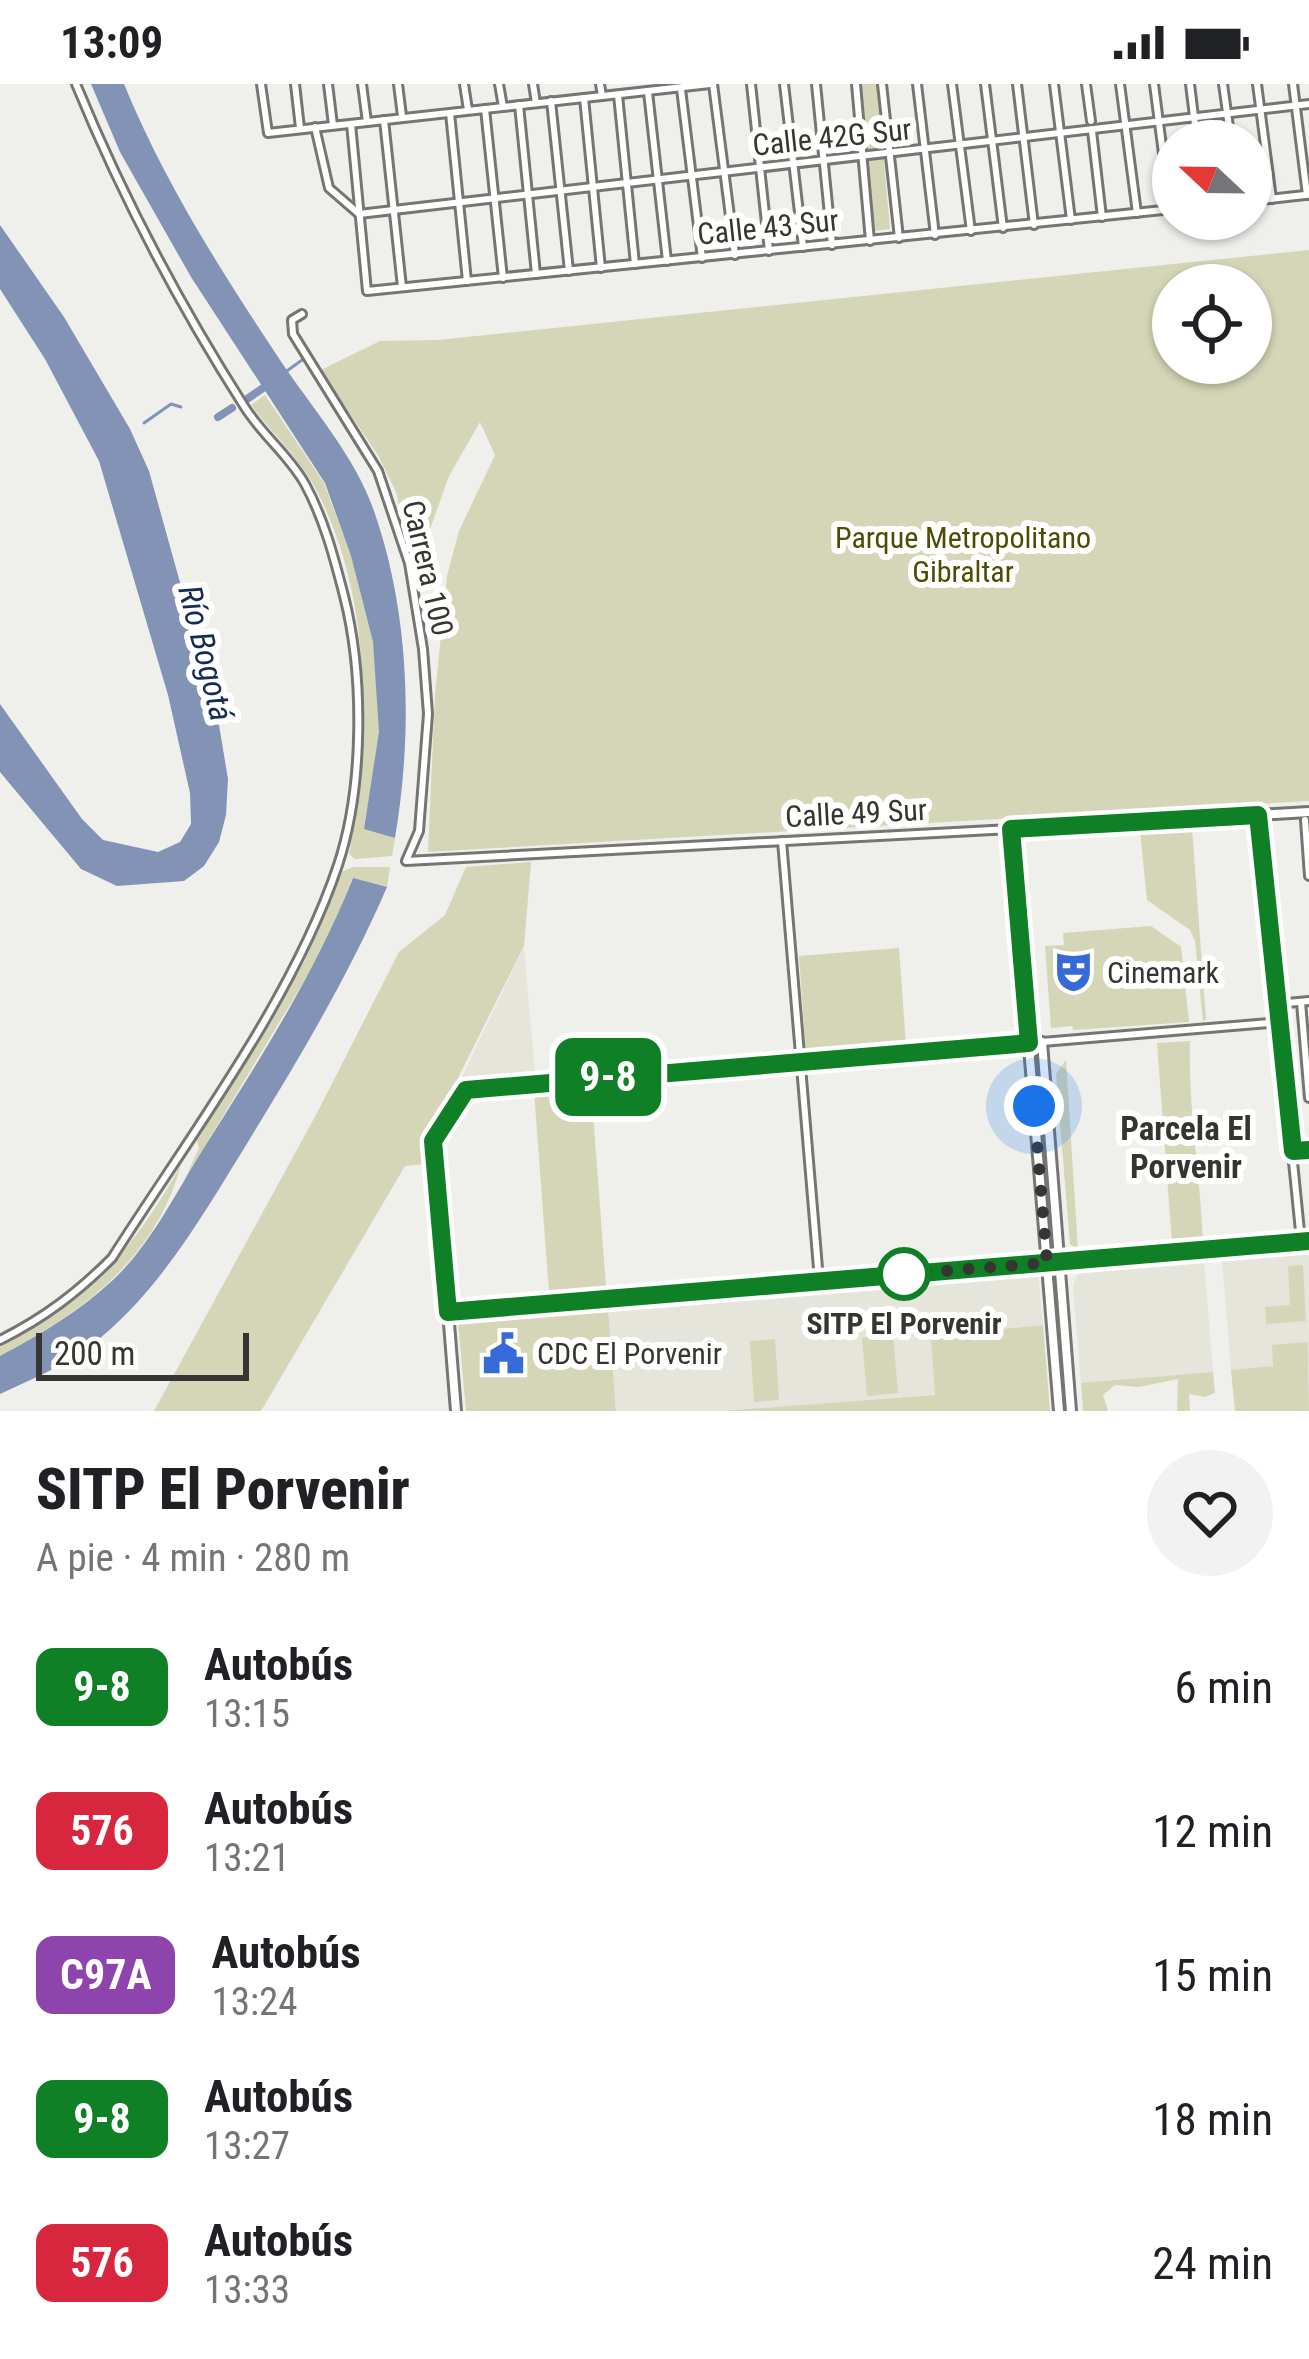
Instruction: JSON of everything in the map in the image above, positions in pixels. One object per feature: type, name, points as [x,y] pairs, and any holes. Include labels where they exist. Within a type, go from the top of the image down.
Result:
[{"type":"street","points":[[0,1340],[77,1294],[112,1258],[273,1005],[300,958],[338,864],[351,808],[355,748],[358,688],[351,623],[328,537],[304,482],[246,410],[161,266],[76,84]]},
{"type":"street","points":[[261,84],[268,133],[602,96],[634,88],[648,91],[707,84],[734,255]]},
{"type":"street","points":[[295,84],[301,129]]},
{"type":"street","points":[[328,84],[333,125]]},
{"type":"street","points":[[362,84],[368,122]]},
{"type":"street","points":[[398,84],[402,118]]},
{"type":"street","points":[[464,84],[468,111]]},
{"type":"street","points":[[500,84],[503,107]]},
{"type":"street","points":[[533,84],[536,103]]},
{"type":"street","points":[[566,84],[568,100]]},
{"type":"street","points":[[600,84],[602,96]]},
{"type":"street","points":[[751,84],[769,251]]},
{"type":"street","points":[[784,84],[803,248]]},
{"type":"street","points":[[816,84],[832,245]]},
{"type":"street","points":[[856,84],[870,241]]},
{"type":"street","points":[[882,84],[899,238]]},
{"type":"street","points":[[917,84],[935,235]]},
{"type":"street","points":[[952,84],[971,231]]},
{"type":"street","points":[[985,84],[1004,228]]},
{"type":"street","points":[[1017,84],[1034,225]]},
{"type":"street","points":[[1054,84],[1071,220]]},
{"type":"street","points":[[1086,84],[1102,217]]},
{"type":"street","points":[[1120,84],[1137,213]]},
{"type":"street","points":[[1154,84],[1159,120]]},
{"type":"street","points":[[1190,84],[1193,118]]},
{"type":"street","points":[[1223,84],[1229,120]]},
{"type":"street","points":[[1257,84],[1261,120]]},
{"type":"street","points":[[1272,199],[1308,195],[1293,84]]},
{"type":"street","points":[[681,87],[702,258]]},
{"type":"street","points":[[648,91],[667,261]]},
{"type":"street","points":[[618,94],[635,264]]},
{"type":"street","points":[[584,98],[601,268]]},
{"type":"street","points":[[551,101],[569,271]]},
{"type":"street","name":"Calle 42G Sur","points":[[1179,120],[1309,104]]},
{"type":"street","points":[[519,105],[536,274]]},
{"type":"street","points":[[485,109],[503,278]]},
{"type":"street","points":[[450,112],[466,281]]},
{"type":"street","points":[[384,120],[402,287]]},
{"type":"street","points":[[351,124],[359,214]]},
{"type":"street","name":"Calle 42G Sur","points":[[359,214],[1060,135],[1092,126],[1152,124]]},
{"type":"street","points":[[315,128],[329,188],[359,214]]},
{"type":"street","name":"Calle 43 Sur","points":[[359,214],[367,291],[1152,209]]},
{"type":"street","name":"Carrera 100","points":[[302,314],[292,320],[293,334],[378,471],[409,563],[428,714],[419,831],[406,861]]},
{"type":"street","points":[[448,1312],[1305,1242],[1258,815]]},
{"type":"street","points":[[1307,816],[1309,876]]},
{"type":"street","name":"Calle 49 Sur","points":[[406,861],[1307,816]]},
{"type":"street","points":[[1011,829],[1059,1411]]},
{"type":"street","points":[[782,841],[819,1281]]},
{"type":"street","points":[[1287,1003],[1305,1002],[1309,1098]]},
{"type":"street","points":[[456,1411],[433,1146],[466,1090],[1281,1022]]},
{"type":"street","points":[[1042,1042],[1071,1411]]},
{"type":"street","points":[[1293,1151],[1309,1150]]},
{"type":"shaded area","points":[[524,947],[535,1074],[459,1083]]},
{"type":"shaded area","points":[[1309,1252],[1309,1363],[1231,1370],[1222,1260]]},
{"type":"shaded area","points":[[1204,1262],[1213,1372],[1081,1383],[1073,1286],[1078,1273]]},
{"type":"shaded area","points":[[1038,1273],[1043,1325],[932,1336],[935,1395],[722,1411],[616,1411],[608,1308]]},
{"type":"green space","points":[[862,84],[877,84],[890,229],[874,231]]},
{"type":"green space","name":"Parque Metropolitano Gibraltar","points":[[1309,250],[1309,801],[428,852],[435,695],[447,576],[459,531],[495,455],[480,422],[449,476],[415,571],[396,492],[379,457],[321,370],[380,341],[438,340],[1152,266],[1152,384],[1272,384],[1272,264],[1174,264]]},
{"type":"green space","points":[[265,395],[324,483],[351,556],[373,642],[380,732],[364,828],[395,838],[392,856],[355,859],[349,854],[363,717],[358,625],[336,536],[318,493],[251,405]]},
{"type":"green space","points":[[1192,828],[1203,1021],[1195,941],[1190,930],[1147,900],[1140,830]]},
{"type":"green space","points":[[531,862],[524,946],[426,1142],[423,1164],[405,1166],[261,1411],[154,1411],[399,952],[445,915],[466,867]]},
{"type":"green space","points":[[354,867],[390,867],[387,887],[352,879],[327,943],[184,1181],[199,1148],[197,1141],[304,962],[338,879]]},
{"type":"green space","points":[[1151,926],[1181,947],[1189,1022],[1051,1028],[1045,946],[1064,945],[1063,933]]},
{"type":"green space","points":[[899,948],[906,1045],[806,1053],[799,956]]},
{"type":"green space","points":[[1190,1041],[1203,1240],[1172,1242],[1157,1043]]},
{"type":"green space","points":[[1066,1060],[1078,1250],[1070,1244],[1056,1074]]},
{"type":"green space","points":[[591,1087],[606,1287],[549,1292],[534,1091]]},
{"type":"green space","points":[[181,1165],[153,1228],[112,1279],[60,1321],[0,1356],[0,1344],[59,1310],[106,1270],[145,1223]]},
{"type":"green space","points":[[1303,1265],[1306,1321],[1266,1324],[1265,1307],[1290,1305],[1288,1266]]},
{"type":"green space","points":[[608,1308],[616,1411],[466,1411],[458,1322]]},
{"type":"green space","points":[[1043,1325],[1050,1411],[722,1411],[935,1395],[931,1336]]},
{"type":"green space","points":[[893,1335],[898,1393],[867,1396],[862,1338]]},
{"type":"green space","points":[[775,1339],[779,1400],[754,1402],[750,1341]]},
{"type":"green space","points":[[1308,1342],[1309,1411],[1235,1411],[1231,1370],[1273,1366],[1272,1345]]},
{"type":"green space","points":[[1213,1372],[1215,1393],[1205,1397],[1189,1394],[1190,1411],[1177,1411],[1178,1379],[1139,1387],[1115,1385],[1103,1395],[1108,1411],[1083,1411],[1081,1383]]},
{"type":"water","points":[[91,84],[124,84],[196,228],[366,491],[395,590],[405,673],[404,756],[395,838],[364,829],[379,732],[373,642],[351,556],[325,483],[191,277],[120,152]]},
{"type":"water","points":[[0,225],[64,317],[130,429],[149,471],[218,719],[228,779],[219,842],[204,866],[184,881],[117,886],[81,869],[0,772],[0,704],[82,819],[103,840],[158,852],[180,842],[191,824],[190,793],[168,695],[99,461],[45,359],[0,289]]},
{"type":"water","points":[[353,878],[387,887],[306,1045],[179,1250],[138,1302],[89,1347],[0,1394],[0,1356],[88,1301],[114,1279],[151,1235],[284,1018]]},
{"type":"waterway","points":[[284,373],[302,360]]},
{"type":"waterway","points":[[247,399],[269,384]]},
{"type":"waterway","points":[[144,423],[171,404],[181,407]]},
{"type":"waterway","points":[[218,417],[232,408]]},
{"type":"bus line","name":"9-8","points":[[1309,1150],[1293,1151],[1258,815],[1011,829],[1029,1043],[466,1090],[433,1141],[448,1312],[1309,1241]]},
{"type":"place","name":"Cinemark","points":[[1073,972]]},
{"type":"place","name":"SITP El Porvenir","points":[[904,1274]]},
{"type":"place","name":"CDC El Porvenir","points":[[503,1353]]},
{"type":"district","name":"Parcela El Porvenir","points":[[1186,1147]]},
{"type":"route","points":[[904,1274],[1047,1263],[1034,1106]]},
{"type":"water label","name":"Río Bogotá","points":[[206,653]]}]
